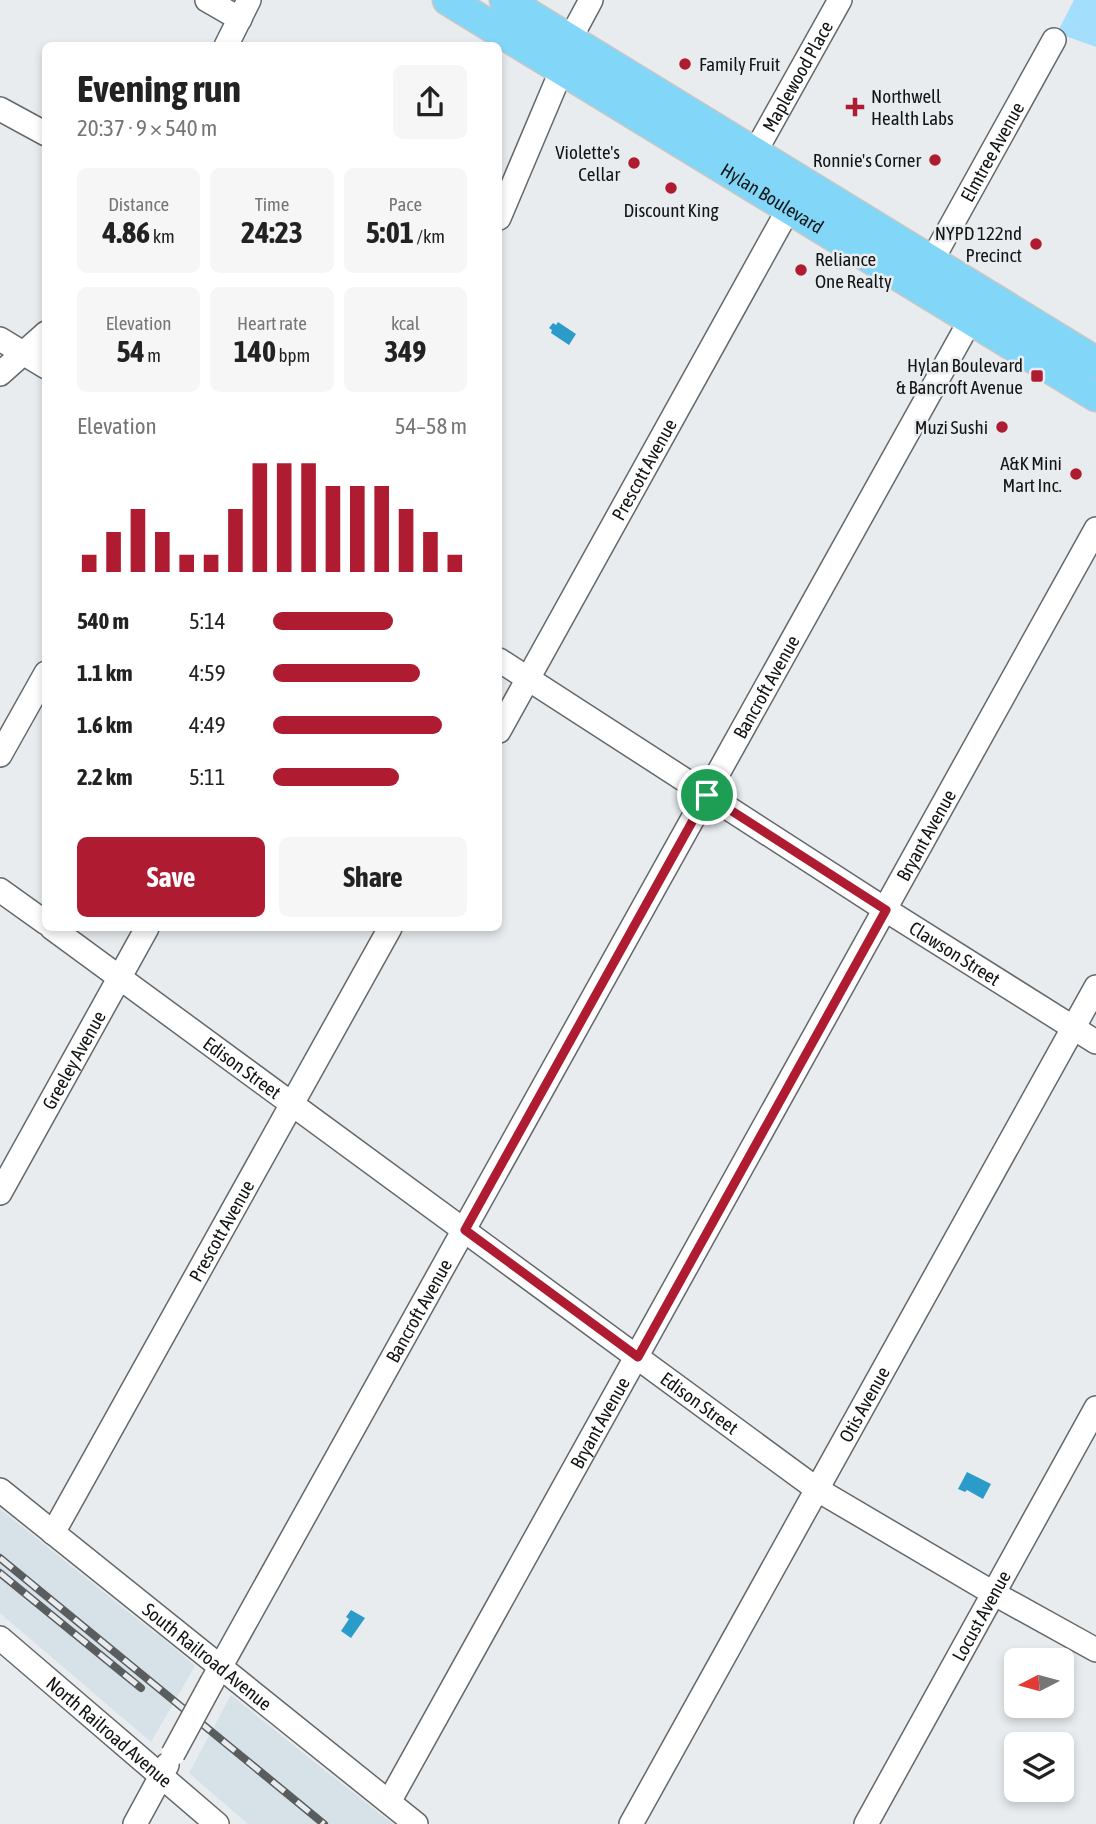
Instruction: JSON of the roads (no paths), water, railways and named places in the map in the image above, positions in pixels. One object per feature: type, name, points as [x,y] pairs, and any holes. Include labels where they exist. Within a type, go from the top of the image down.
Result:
[{"type":"main road","name":"Hylan Boulevard","points":[[448,0],[566,55],[754,154],[931,262],[1054,354],[1096,396]]},
{"type":"main road","name":"Hylan Boulevard","points":[[505,0],[566,55],[789,208],[971,319],[1054,354],[1096,362]]},
{"type":"street","points":[[207,0],[244,9],[228,42]]},
{"type":"street","points":[[502,211],[591,0]]},
{"type":"street","name":"Maplewood Place","points":[[754,154],[840,0]]},
{"type":"street","name":"Elmtree Avenue","points":[[931,262],[1054,40]]},
{"type":"street","points":[[0,109],[42,132]]},
{"type":"street","name":"Prescott Avenue","points":[[502,726],[789,208]]},
{"type":"street","name":"Bancroft Avenue","points":[[135,1824],[971,319]]},
{"type":"street","points":[[0,374],[42,337]]},
{"type":"street","points":[[0,339],[42,364]]},
{"type":"street","name":"Bryant Avenue","points":[[389,1802],[1096,529]]},
{"type":"street","name":"Clawson Street","points":[[502,662],[1096,1042]]},
{"type":"street","points":[[0,755],[42,680]]},
{"type":"street","points":[[0,890],[42,920]]},
{"type":"street","name":"Edison Street","points":[[56,931],[818,1490],[993,1594],[1096,1650]]},
{"type":"street","name":"Greeley Avenue","points":[[0,1193],[145,931]]},
{"type":"street","name":"Prescott Avenue","points":[[53,1533],[388,931]]},
{"type":"street","name":"Otis Avenue","points":[[631,1824],[1096,987]]},
{"type":"street","name":"Locust Avenue","points":[[866,1824],[1096,1408]]},
{"type":"street","name":"South Railroad Avenue","points":[[0,1490],[216,1675],[416,1824]]},
{"type":"street","name":"North Railroad Avenue","points":[[0,1638],[217,1824]]},
{"type":"railway","points":[[0,1558],[324,1824]]},
{"type":"railway","points":[[0,1573],[141,1688]]},
{"type":"place","name":"Family Fruit","points":[[685,64]]},
{"type":"place","name":"Northwell Health Labs","points":[[855,107]]},
{"type":"place","name":"Ronnie's Corner","points":[[935,160]]},
{"type":"place","name":"Violette's Cellar","points":[[634,163]]},
{"type":"place","name":"Discount King","points":[[671,188]]},
{"type":"place","name":"NYPD 122nd Precinct","points":[[1036,244]]},
{"type":"place","name":"Reliance One Realty","points":[[801,270]]},
{"type":"place","name":"Hylan Boulevard & Bancroft Avenue","points":[[1037,376]]},
{"type":"place","name":"Muzi Sushi","points":[[1002,427]]},
{"type":"place","name":"A&K Mini Mart Inc.","points":[[1076,474]]}]
